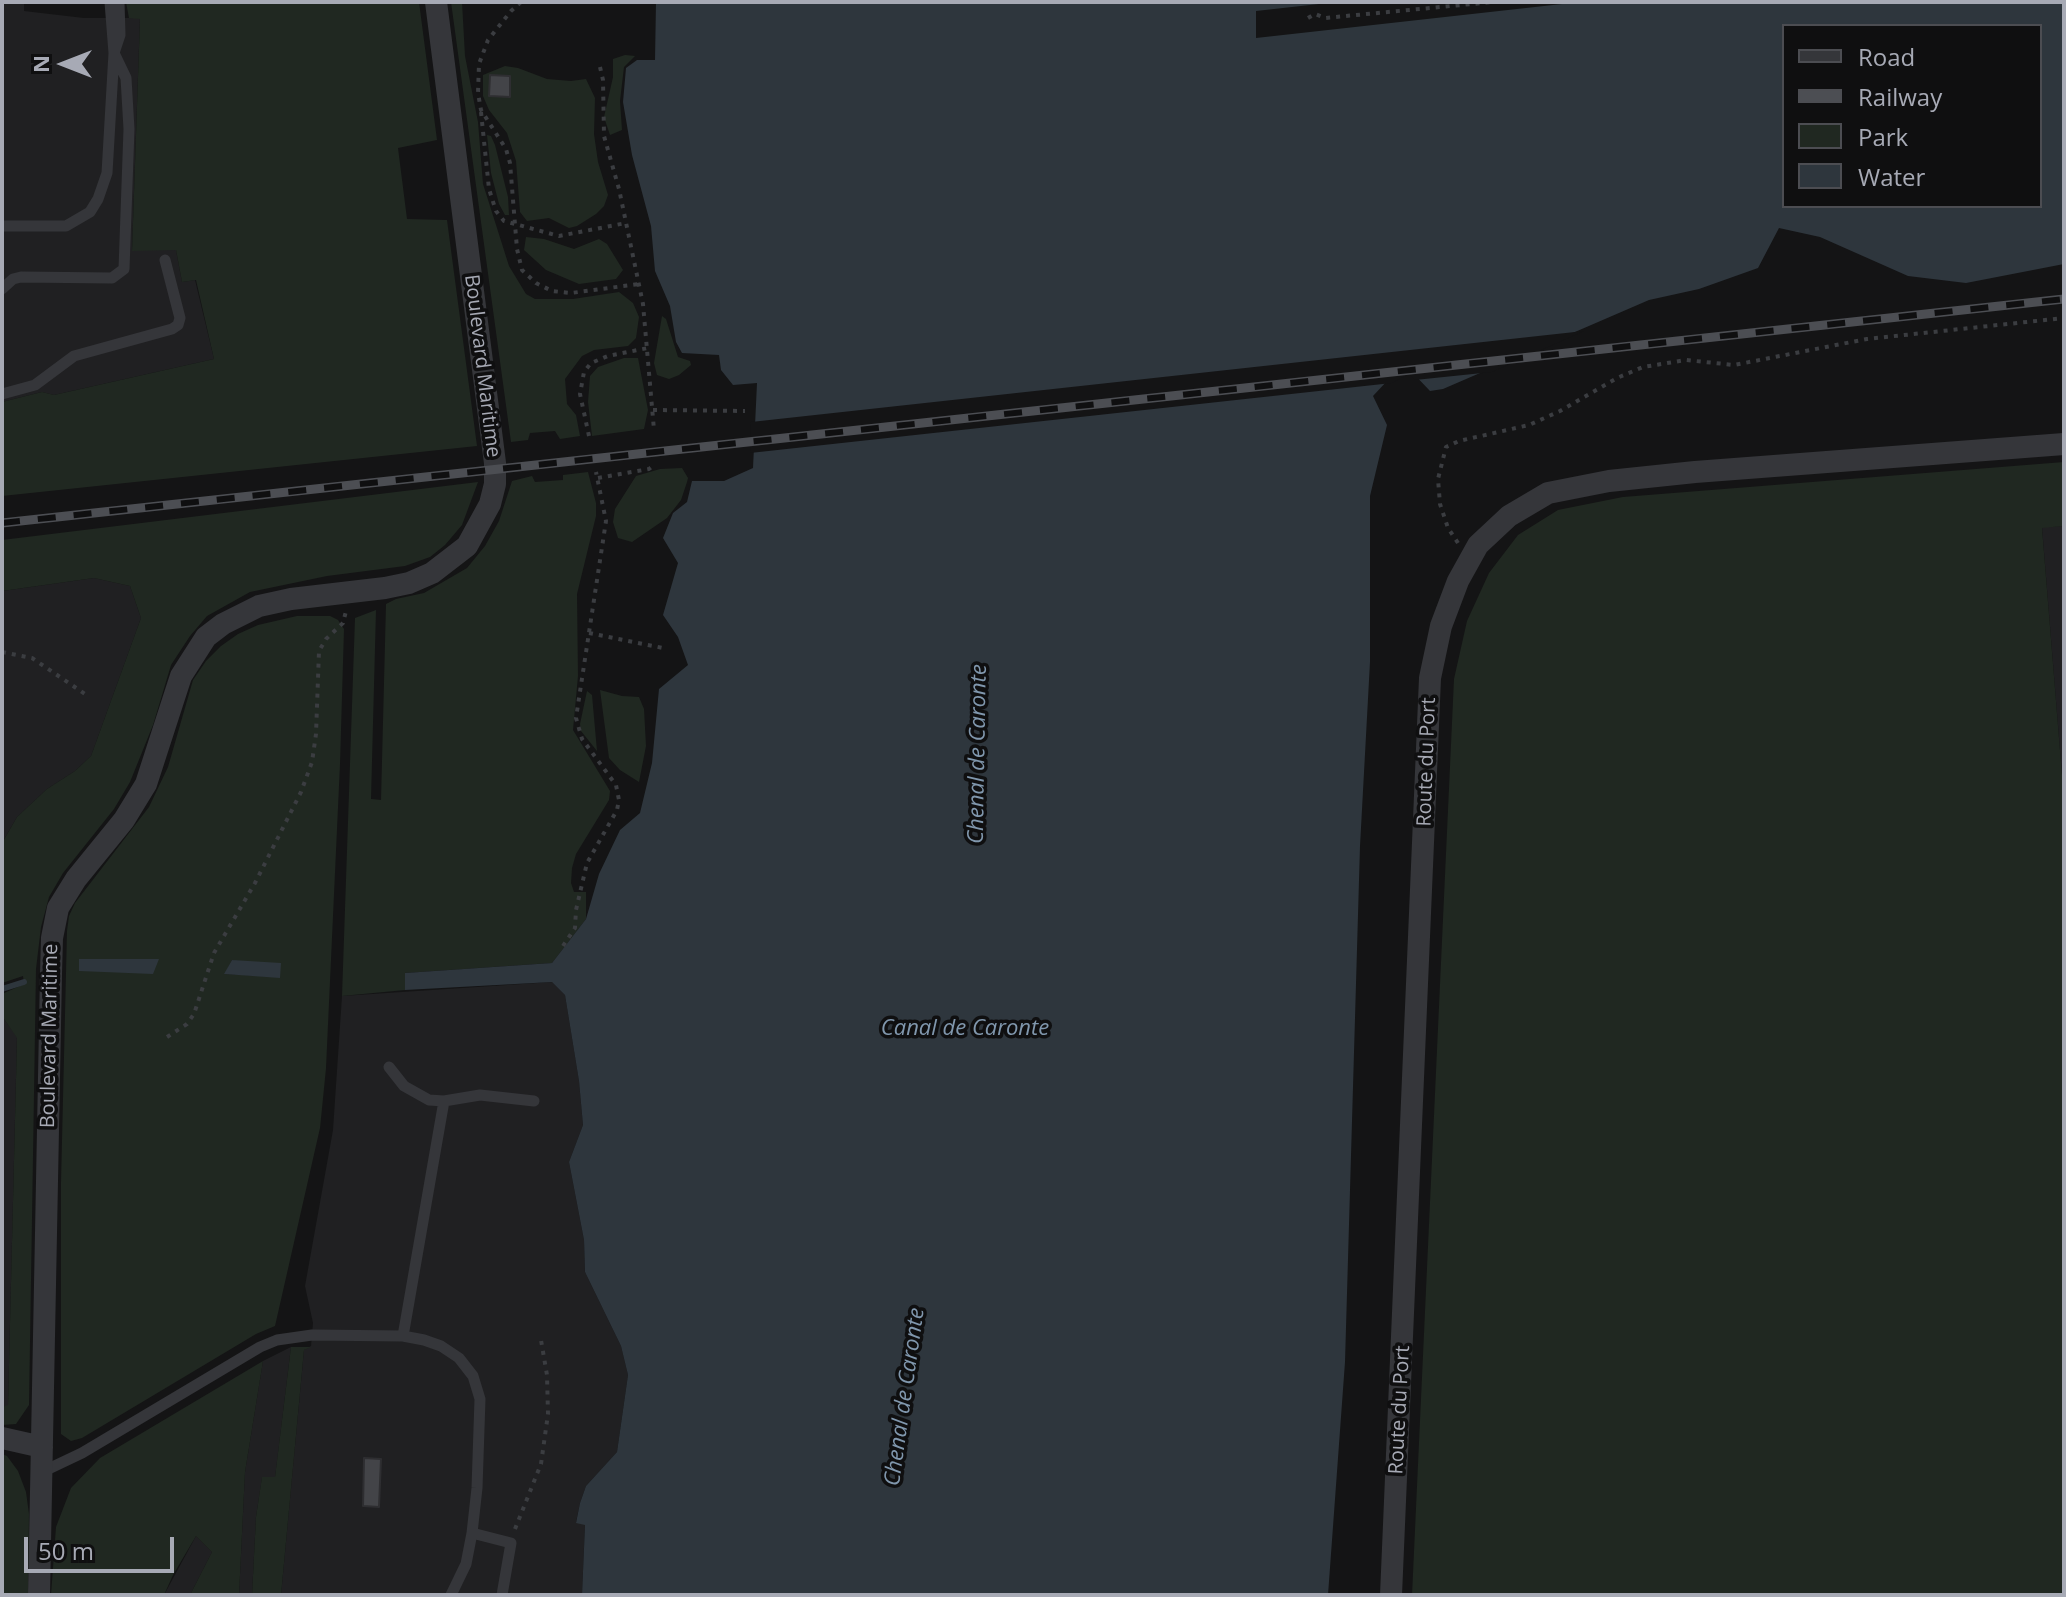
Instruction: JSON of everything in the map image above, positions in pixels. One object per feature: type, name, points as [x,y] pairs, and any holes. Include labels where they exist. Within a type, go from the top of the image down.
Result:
[{"type":"street","name":"Boulevard Maritime","points":[[39,1595],[52,950],[58,908],[76,879],[124,820],[146,784],[181,676],[206,637],[223,624],[259,606],[409,583],[432,573],[467,546],[490,504],[495,484],[494,450],[436,2]]},
{"type":"street","name":"Route du Port","points":[[1391,1595],[1430,678],[1441,626],[1458,581],[1478,545],[1509,516],[1548,493],[1609,481],[2064,444]]},
{"type":"street","points":[[2,1438],[42,1447]]},
{"type":"lane","points":[[2,226],[53,228],[79,221],[90,212],[103,187],[114,53],[110,2]]},
{"type":"lane","points":[[3,286],[21,277],[112,278],[124,269],[128,153],[126,78],[114,53],[120,35],[119,2]]},
{"type":"lane","points":[[108,152],[128,153]]},
{"type":"lane","points":[[2,394],[35,385],[74,356],[178,325],[180,318],[165,260]]},
{"type":"lane","points":[[389,1067],[404,1086],[429,1100],[444,1101],[480,1095],[534,1101]]},
{"type":"lane","points":[[403,1336],[444,1101]]},
{"type":"lane","points":[[42,1472],[82,1453],[269,1343],[312,1335],[403,1336],[441,1346],[459,1358],[473,1376],[480,1399],[472,1533],[466,1564],[451,1595]]},
{"type":"lane","points":[[472,1533],[511,1543],[502,1595]]},
{"type":"path","points":[[521,2],[488,40],[479,64],[478,93],[489,189],[496,211],[504,221],[515,226],[559,236],[626,223]]},
{"type":"path","points":[[1308,18],[1315,14],[1325,18],[1493,2]]},
{"type":"path","points":[[600,67],[604,136],[639,284],[648,348],[654,430]]},
{"type":"path","points":[[481,110],[506,149],[522,270],[536,283],[552,291],[571,293],[639,284]]},
{"type":"path","points":[[1471,558],[1448,528],[1440,504],[1438,479],[1441,458],[1446,447],[1459,441],[1529,425],[1643,367],[1686,360],[1734,365],[1867,339],[2064,318]]},
{"type":"path","points":[[589,436],[580,394],[584,372],[591,363],[608,356],[648,348]]},
{"type":"path","points":[[653,410],[745,411]]},
{"type":"path","points":[[563,946],[575,928],[587,863],[617,810],[619,800],[616,785],[577,729],[576,718],[606,521],[597,476],[649,469],[654,465]]},
{"type":"path","points":[[167,1037],[187,1024],[194,1014],[214,953],[255,883],[301,792],[312,762],[316,734],[319,651],[326,639],[343,623],[348,593]]},
{"type":"path","points":[[589,633],[663,648]]},
{"type":"path","points":[[2,652],[32,658],[88,696]]},
{"type":"path","points":[[511,1543],[541,1464],[548,1414],[547,1375],[541,1340]]},
{"type":"shaded area","points":[[2,2],[24,2],[24,11],[84,18],[140,18],[132,250],[176,250],[182,282],[195,280],[214,359],[54,395],[42,392],[2,402]]},
{"type":"shaded area","points":[[2064,526],[2064,800],[2042,527]]},
{"type":"shaded area","points":[[94,578],[130,586],[141,618],[91,756],[75,771],[47,789],[17,817],[2,843],[2,591]]},
{"type":"shaded area","points":[[552,982],[565,995],[579,1081],[583,1125],[569,1162],[584,1240],[585,1272],[621,1346],[628,1375],[617,1452],[586,1486],[576,1522],[585,1524],[582,1595],[281,1595],[304,1350],[311,1346],[313,1323],[305,1286],[333,1130],[342,996]]},
{"type":"shaded area","points":[[2,1016],[17,1037],[8,1406],[2,1407]]},
{"type":"shaded area","points":[[291,1347],[275,1478],[262,1478],[256,1517],[252,1595],[239,1595],[245,1472],[263,1361]]},
{"type":"shaded area","points":[[196,1536],[212,1552],[190,1595],[164,1595]]},
{"type":"green space","points":[[126,2],[419,2],[437,140],[398,148],[407,219],[447,220],[477,446],[2,496],[2,402],[42,392],[54,395],[214,359],[196,280],[182,282],[176,250],[132,251],[140,19],[129,18]]},
{"type":"green space","points":[[451,2],[462,2],[465,56],[478,122],[483,184],[509,266],[526,294],[535,299],[573,299],[619,292],[633,303],[639,317],[636,338],[628,346],[594,350],[582,356],[565,379],[567,404],[576,415],[580,436],[560,439],[555,431],[530,433],[528,440],[511,442]]},
{"type":"green space","points":[[635,56],[624,67],[620,101],[622,130],[610,135],[604,117],[613,77],[613,59]]},
{"type":"green space","points":[[505,66],[547,79],[586,79],[595,98],[594,134],[608,195],[604,206],[596,214],[577,226],[569,228],[549,218],[527,221],[520,212],[516,161],[507,133],[489,110],[483,96],[483,75]]},
{"type":"green space","points":[[487,135],[491,136],[495,145],[508,197],[509,215],[505,215],[499,204],[491,173]]},
{"type":"green space","points":[[526,237],[544,239],[574,249],[599,239],[607,244],[623,270],[616,279],[579,284],[546,270],[524,250]]},
{"type":"green space","points":[[662,316],[666,319],[678,357],[690,361],[691,365],[669,379],[657,375],[654,363]]},
{"type":"green space","points":[[624,358],[638,358],[648,410],[644,429],[592,436],[588,402],[590,376],[598,367]]},
{"type":"green space","points":[[2064,462],[2064,526],[2042,528],[2064,800],[2064,1595],[1412,1595],[1454,679],[1467,621],[1489,573],[1518,535],[1558,510],[1623,497]]},
{"type":"green space","points":[[682,468],[687,482],[681,500],[667,518],[632,542],[618,538],[613,522],[615,509],[636,476],[660,469]]},
{"type":"green space","points":[[588,472],[596,516],[577,594],[578,676],[573,730],[610,791],[609,800],[576,854],[572,868],[574,892],[586,892],[586,919],[552,963],[405,973],[405,990],[342,996],[355,618],[376,610],[371,799],[381,800],[386,604],[424,593],[467,568],[485,546],[499,521],[512,481],[532,476],[535,482],[563,480],[563,475]]},
{"type":"green space","points":[[478,482],[462,525],[430,557],[405,566],[327,576],[250,592],[207,616],[171,665],[153,725],[130,782],[114,809],[63,873],[49,897],[41,927],[36,969],[29,1405],[16,1424],[2,1425],[2,1407],[8,1405],[17,1038],[2,1016],[2,994],[24,984],[23,976],[2,983],[2,843],[17,817],[47,789],[75,771],[91,756],[141,618],[130,586],[94,578],[2,591],[2,540]]},
{"type":"green space","points":[[297,616],[330,616],[338,620],[344,629],[326,1068],[320,1128],[275,1326],[256,1334],[82,1438],[71,1441],[61,1434],[61,1182],[69,916],[75,903],[149,807],[168,767],[193,680],[221,646],[258,625]],"holes":[[[232,960],[280,977],[225,974]]]},
{"type":"green space","points":[[600,690],[639,697],[644,709],[646,746],[639,782],[620,770],[609,758]]},
{"type":"green space","points":[[587,691],[592,695],[597,751],[581,731]]},
{"type":"green space","points":[[291,1347],[311,1347],[304,1350],[281,1595],[252,1595],[256,1517],[262,1477],[275,1477]]},
{"type":"green space","points":[[263,1361],[245,1472],[239,1595],[190,1595],[212,1552],[196,1536],[164,1595],[51,1595],[56,1527],[71,1488],[100,1458]]},
{"type":"green space","points":[[2,1454],[18,1471],[26,1492],[29,1514],[28,1595],[2,1595]]},
{"type":"water","name":"Canal de Caronte","points":[[656,2],[1337,2],[1256,11],[1256,38],[1580,2],[2064,2],[2064,264],[1966,283],[1908,276],[1820,237],[1779,228],[1758,268],[1699,289],[1649,300],[1443,389],[1430,391],[1410,370],[1388,380],[1373,396],[1387,425],[1370,496],[1370,662],[1360,846],[1345,1362],[1328,1595],[582,1595],[585,1525],[576,1523],[580,1503],[586,1486],[617,1452],[628,1375],[621,1346],[585,1272],[584,1240],[569,1162],[583,1125],[565,995],[552,982],[405,990],[405,973],[552,963],[586,919],[599,874],[620,830],[640,813],[652,763],[659,689],[688,665],[678,637],[663,615],[678,563],[663,538],[673,513],[687,502],[692,481],[724,481],[753,468],[757,383],[733,385],[721,370],[719,355],[682,353],[676,342],[670,306],[655,271],[651,226],[632,155],[623,102],[626,68],[637,60],[655,60]]},
{"type":"water","points":[[79,959],[159,959],[153,974],[79,971]]},
{"type":"water","points":[[232,960],[281,963],[280,978],[224,974]]},
{"type":"pier","points":[[1584,331],[1492,372],[1415,380],[1409,374],[1392,383],[750,453],[751,422]]},
{"type":"building","points":[[490,75],[510,76],[510,97],[489,96]]},
{"type":"building","points":[[364,1458],[381,1459],[379,1507],[363,1506]]},
{"type":"waterway","points":[[2,989],[24,982]]},
{"type":"railway","points":[[2,523],[2064,299]]},
{"type":"water label","name":"Chenal de Caronte","points":[[978,754]]},
{"type":"water label","name":"Chenal de Caronte","points":[[905,1397]]}]
